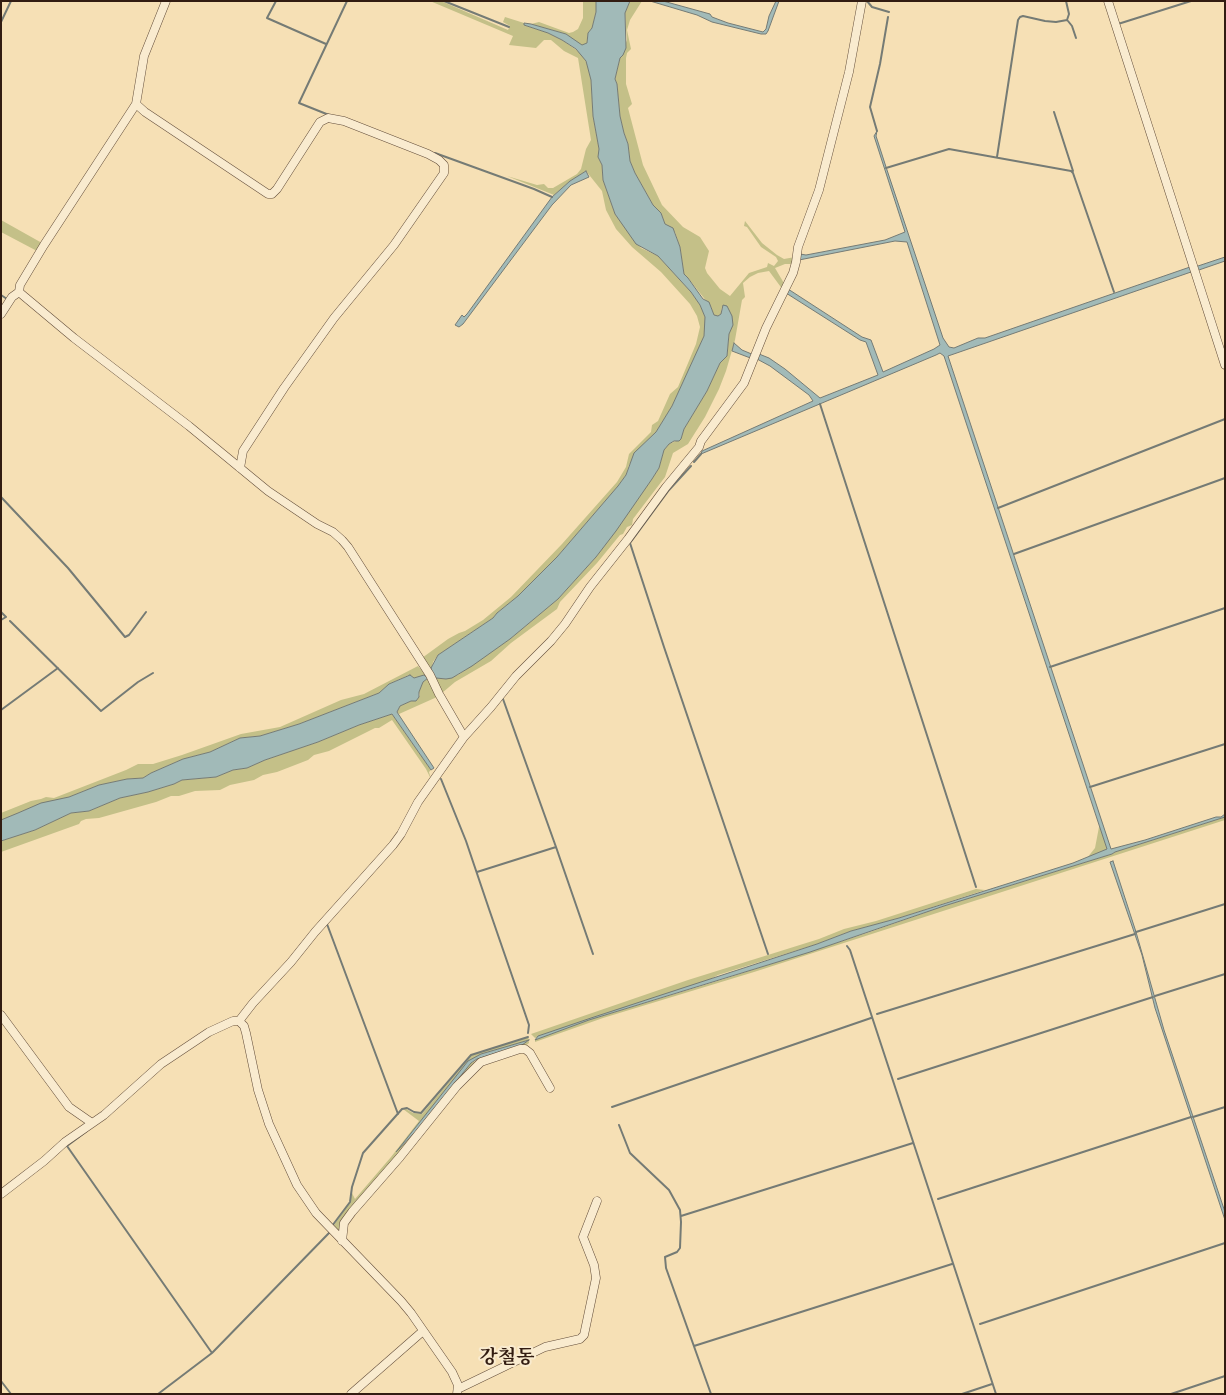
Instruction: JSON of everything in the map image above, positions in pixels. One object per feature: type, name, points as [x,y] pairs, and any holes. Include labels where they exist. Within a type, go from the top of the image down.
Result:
[{"type":"street","points":[[1,314],[12,297],[19,292],[20,285],[44,245],[136,104],[144,56],[166,1]]},
{"type":"street","points":[[239,1022],[253,1003],[292,962],[315,932],[393,845],[418,802],[464,737],[516,676],[565,624],[590,587],[699,447],[744,383],[766,328],[793,273],[798,247],[819,190],[844,96],[862,1]]},
{"type":"street","points":[[1108,1],[1225,365]]},
{"type":"street","points":[[136,104],[144,112],[268,194],[272,194],[277,189],[320,122],[328,118],[344,121],[428,154],[439,160],[444,166],[444,172],[394,245],[334,318],[284,388],[243,451],[240,468]]},
{"type":"street","points":[[19,292],[74,338],[268,491],[316,524],[333,532],[348,547],[430,675],[464,737]]},
{"type":"street","points":[[1,1016],[69,1107],[92,1123]]},
{"type":"street","points":[[1,1194],[104,1115],[161,1064],[209,1032],[233,1021],[239,1022],[244,1026],[246,1033],[263,1108],[290,1172],[316,1213],[401,1301],[452,1372],[458,1385],[457,1391]]},
{"type":"street","points":[[342,1241],[344,1223],[352,1212],[475,1066],[481,1062],[525,1049],[530,1053],[550,1088]]},
{"type":"street","points":[[457,1391],[545,1347],[580,1339],[584,1335],[596,1278],[594,1265],[583,1237],[597,1200]]},
{"type":"street","points":[[351,1394],[423,1330]]},
{"type":"shaded area","points":[[430,1],[441,1],[508,30],[510,26],[503,22],[505,17],[524,23],[524,25],[562,40],[582,54],[589,68],[591,80],[593,116],[599,149],[598,157],[602,165],[603,180],[615,214],[641,248],[658,256],[691,292],[700,305],[706,324],[704,336],[672,406],[656,432],[644,444],[629,465],[626,475],[615,490],[557,557],[518,596],[493,618],[438,655],[433,662],[431,673],[422,658],[448,639],[483,620],[511,597],[562,544],[617,482],[626,467],[629,454],[651,432],[652,425],[658,421],[670,394],[678,387],[696,344],[700,327],[697,316],[690,304],[661,272],[632,247],[616,229],[606,210],[602,191],[586,171],[570,181],[554,195],[507,176],[537,185],[544,184],[548,188],[553,188],[577,174],[581,169],[586,149],[591,140],[578,58],[564,51],[551,40],[544,40],[536,48],[509,45],[513,36]]},
{"type":"shaded area","points":[[583,1],[596,1],[596,12],[592,28],[588,33],[587,43],[581,46],[566,34],[531,24],[539,22],[569,33],[573,32],[578,29],[583,18]]},
{"type":"shaded area","points":[[630,1],[642,1],[630,20],[627,30],[631,49],[627,53],[626,58],[626,84],[632,104],[628,108],[643,165],[662,205],[683,227],[700,237],[709,251],[705,268],[707,273],[720,289],[730,296],[749,273],[767,267],[768,263],[774,266],[778,261],[776,257],[761,247],[747,227],[744,226],[745,221],[762,243],[777,255],[784,259],[795,257],[794,264],[785,264],[775,268],[785,285],[783,290],[769,271],[758,273],[743,283],[745,297],[742,300],[735,340],[719,389],[705,417],[688,444],[673,453],[665,477],[633,519],[632,525],[627,527],[623,534],[620,535],[597,563],[560,602],[557,609],[511,643],[491,661],[455,682],[442,693],[433,677],[442,679],[458,675],[510,639],[558,599],[596,557],[659,468],[664,450],[669,444],[681,439],[684,429],[707,391],[720,363],[727,356],[732,320],[727,306],[722,307],[721,314],[718,316],[714,315],[711,307],[684,274],[680,247],[675,232],[665,224],[661,213],[653,205],[630,161],[628,144],[620,116],[615,79],[627,40],[625,13]]},
{"type":"shaded area","points":[[1,220],[42,243],[37,251],[1,232]]},
{"type":"shaded area","points":[[418,666],[427,676],[414,678],[409,675],[389,684],[379,693],[299,724],[260,736],[240,738],[210,752],[183,759],[143,778],[127,779],[99,785],[69,797],[33,807],[2,820],[1,813],[31,801],[46,797],[54,798],[138,764],[153,764],[241,734],[280,727],[341,700],[364,694]]},
{"type":"shaded area","points":[[428,678],[437,697],[399,714],[397,712],[400,706],[416,701],[420,695],[419,692],[423,682]]},
{"type":"shaded area","points":[[392,714],[431,770],[429,772],[431,779],[392,720],[329,751],[314,755],[308,760],[277,772],[263,775],[254,780],[230,785],[220,790],[195,791],[179,796],[171,796],[99,818],[86,819],[79,824],[1,852],[1,841],[35,830],[71,813],[89,811],[120,798],[148,792],[182,780],[216,777],[233,770],[247,768]]},
{"type":"shaded area","points":[[1225,817],[1225,820],[754,972],[603,1018],[535,1042],[535,1040],[541,1037],[589,1020],[724,979],[944,906]]},
{"type":"shaded area","points":[[1099,827],[1101,827],[1108,849],[1087,858],[1095,848]]},
{"type":"shaded area","points":[[976,889],[985,890],[899,918],[851,931],[535,1038],[531,1034],[688,980],[819,939],[844,929],[876,921]]},
{"type":"shaded area","points":[[528,1037],[529,1040],[521,1043],[481,1054],[461,1071],[400,1148],[417,1130],[471,1063],[529,1041],[524,1047],[473,1065],[339,1234],[332,1228],[350,1202],[352,1193],[355,1199],[419,1121],[403,1109],[422,1114],[472,1055]]},
{"type":"water","points":[[596,1],[630,1],[625,13],[626,48],[620,58],[615,79],[620,116],[628,144],[630,161],[653,205],[661,213],[665,224],[673,228],[680,247],[684,274],[703,299],[709,302],[714,315],[718,316],[721,314],[723,305],[727,306],[732,316],[733,325],[729,334],[727,356],[720,363],[707,391],[684,429],[681,439],[669,444],[664,450],[659,468],[596,557],[558,599],[510,639],[452,678],[436,678],[433,677],[431,668],[438,655],[493,618],[518,596],[557,557],[618,486],[626,475],[634,453],[656,432],[672,406],[704,336],[705,317],[700,305],[691,292],[658,256],[636,244],[615,214],[603,180],[602,165],[598,157],[599,149],[593,116],[591,80],[586,61],[576,49],[562,40],[524,25],[524,23],[531,24],[566,34],[582,45],[587,43],[588,33],[592,28],[596,12]]},
{"type":"water","points":[[650,1],[663,1],[710,14],[712,17],[728,23],[763,32],[766,29],[769,16],[776,1],[779,1],[768,31],[766,34],[761,34],[712,22],[697,15]]},
{"type":"water","points":[[877,131],[876,136],[943,338],[949,347],[954,348],[978,338],[985,338],[1190,267],[1191,272],[948,356],[1111,849],[1221,817],[1225,814],[1225,817],[944,906],[810,952],[589,1020],[535,1040],[538,1036],[817,944],[851,931],[899,918],[1073,863],[1107,849],[944,356],[940,353],[701,454],[702,451],[813,401],[809,395],[770,366],[757,359],[759,354],[769,358],[785,369],[820,398],[878,375],[866,342],[786,293],[788,289],[862,337],[871,340],[883,372],[940,345],[907,242],[895,241],[799,260],[800,254],[806,255],[885,240],[905,232],[874,136]]},
{"type":"water","points":[[586,171],[589,177],[571,185],[552,205],[463,324],[459,327],[455,325],[462,315],[464,317],[467,314],[552,197],[570,181]]},
{"type":"water","points":[[1225,257],[1225,261],[1196,271],[1195,267]]},
{"type":"water","points":[[734,343],[742,350],[754,355],[753,359],[732,351]]},
{"type":"water","points":[[410,675],[414,678],[424,675],[428,678],[423,682],[416,701],[400,706],[397,712],[434,768],[431,770],[392,714],[247,768],[233,770],[216,777],[182,780],[148,792],[120,798],[89,811],[71,813],[35,830],[1,841],[1,820],[41,803],[69,797],[99,785],[127,779],[143,778],[183,759],[210,752],[240,738],[260,736],[299,724],[379,693],[389,684]]},
{"type":"water","points":[[1113,861],[1136,932],[1164,1030],[1225,1212],[1225,1220],[1155,1008],[1142,955],[1110,862]]},
{"type":"water","points":[[529,1040],[522,1045],[477,1059],[471,1063],[417,1130],[396,1152],[468,1061],[481,1054]]},
{"type":"waterway","points":[[1,22],[11,1]]},
{"type":"waterway","points":[[276,1],[267,18],[326,44]]},
{"type":"waterway","points":[[329,115],[299,103],[347,1]]},
{"type":"waterway","points":[[444,1],[509,27]]},
{"type":"waterway","points":[[867,1],[872,7],[889,12]]},
{"type":"waterway","points":[[997,157],[1018,20],[1023,16],[1045,21],[1067,20],[1069,14],[1066,1]]},
{"type":"waterway","points":[[1118,24],[1191,1]]},
{"type":"waterway","points":[[877,131],[870,107],[888,17]]},
{"type":"waterway","points":[[1068,21],[1076,38]]},
{"type":"waterway","points":[[1054,112],[1073,171]]},
{"type":"waterway","points":[[886,168],[949,149],[1071,171],[1114,292]]},
{"type":"waterway","points":[[435,153],[552,197]]},
{"type":"waterway","points":[[1,295],[7,299]]},
{"type":"waterway","points":[[820,404],[976,887]]},
{"type":"waterway","points":[[998,508],[1225,419]]},
{"type":"waterway","points":[[694,462],[701,454]]},
{"type":"waterway","points":[[691,466],[669,490],[630,543],[768,954]]},
{"type":"waterway","points":[[1014,554],[1225,478]]},
{"type":"waterway","points":[[1,497],[68,568],[125,637],[129,635],[146,612]]},
{"type":"waterway","points":[[1050,667],[1225,608]]},
{"type":"waterway","points":[[1,612],[6,617],[1,620]]},
{"type":"waterway","points":[[10,621],[101,711],[138,682],[153,673]]},
{"type":"waterway","points":[[1,710],[58,668]]},
{"type":"waterway","points":[[503,699],[556,847]]},
{"type":"waterway","points":[[1090,787],[1225,744]]},
{"type":"waterway","points":[[441,779],[466,841],[529,1025],[528,1033]]},
{"type":"waterway","points":[[477,872],[556,847],[593,954]]},
{"type":"waterway","points":[[1136,932],[1225,904]]},
{"type":"waterway","points":[[327,924],[398,1114]]},
{"type":"waterway","points":[[877,1014],[1135,934]]},
{"type":"waterway","points":[[847,946],[850,950],[996,1394]]},
{"type":"waterway","points":[[1155,996],[1225,974]]},
{"type":"waterway","points":[[898,1079],[1153,997]]},
{"type":"waterway","points":[[612,1107],[871,1018]]},
{"type":"waterway","points":[[332,1226],[350,1202],[352,1187],[363,1153],[402,1109],[407,1108],[421,1113],[471,1055],[528,1037]]},
{"type":"waterway","points":[[1193,1117],[1225,1107]]},
{"type":"waterway","points":[[938,1199],[1191,1117]]},
{"type":"waterway","points":[[619,1125],[630,1153],[669,1190],[680,1210],[680,1248],[677,1252],[665,1257],[666,1268],[711,1394]]},
{"type":"waterway","points":[[87,1131],[67,1146],[212,1353]]},
{"type":"waterway","points":[[681,1216],[913,1143]]},
{"type":"waterway","points":[[158,1394],[212,1353],[329,1233]]},
{"type":"waterway","points":[[980,1324],[1225,1243]]},
{"type":"waterway","points":[[694,1346],[952,1264]]},
{"type":"waterway","points":[[1171,1394],[1225,1376]]},
{"type":"waterway","points":[[1,1381],[11,1394]]},
{"type":"waterway","points":[[962,1394],[992,1384]]},
{"type":"district","name":"강철동","points":[[507,1358]]}]
